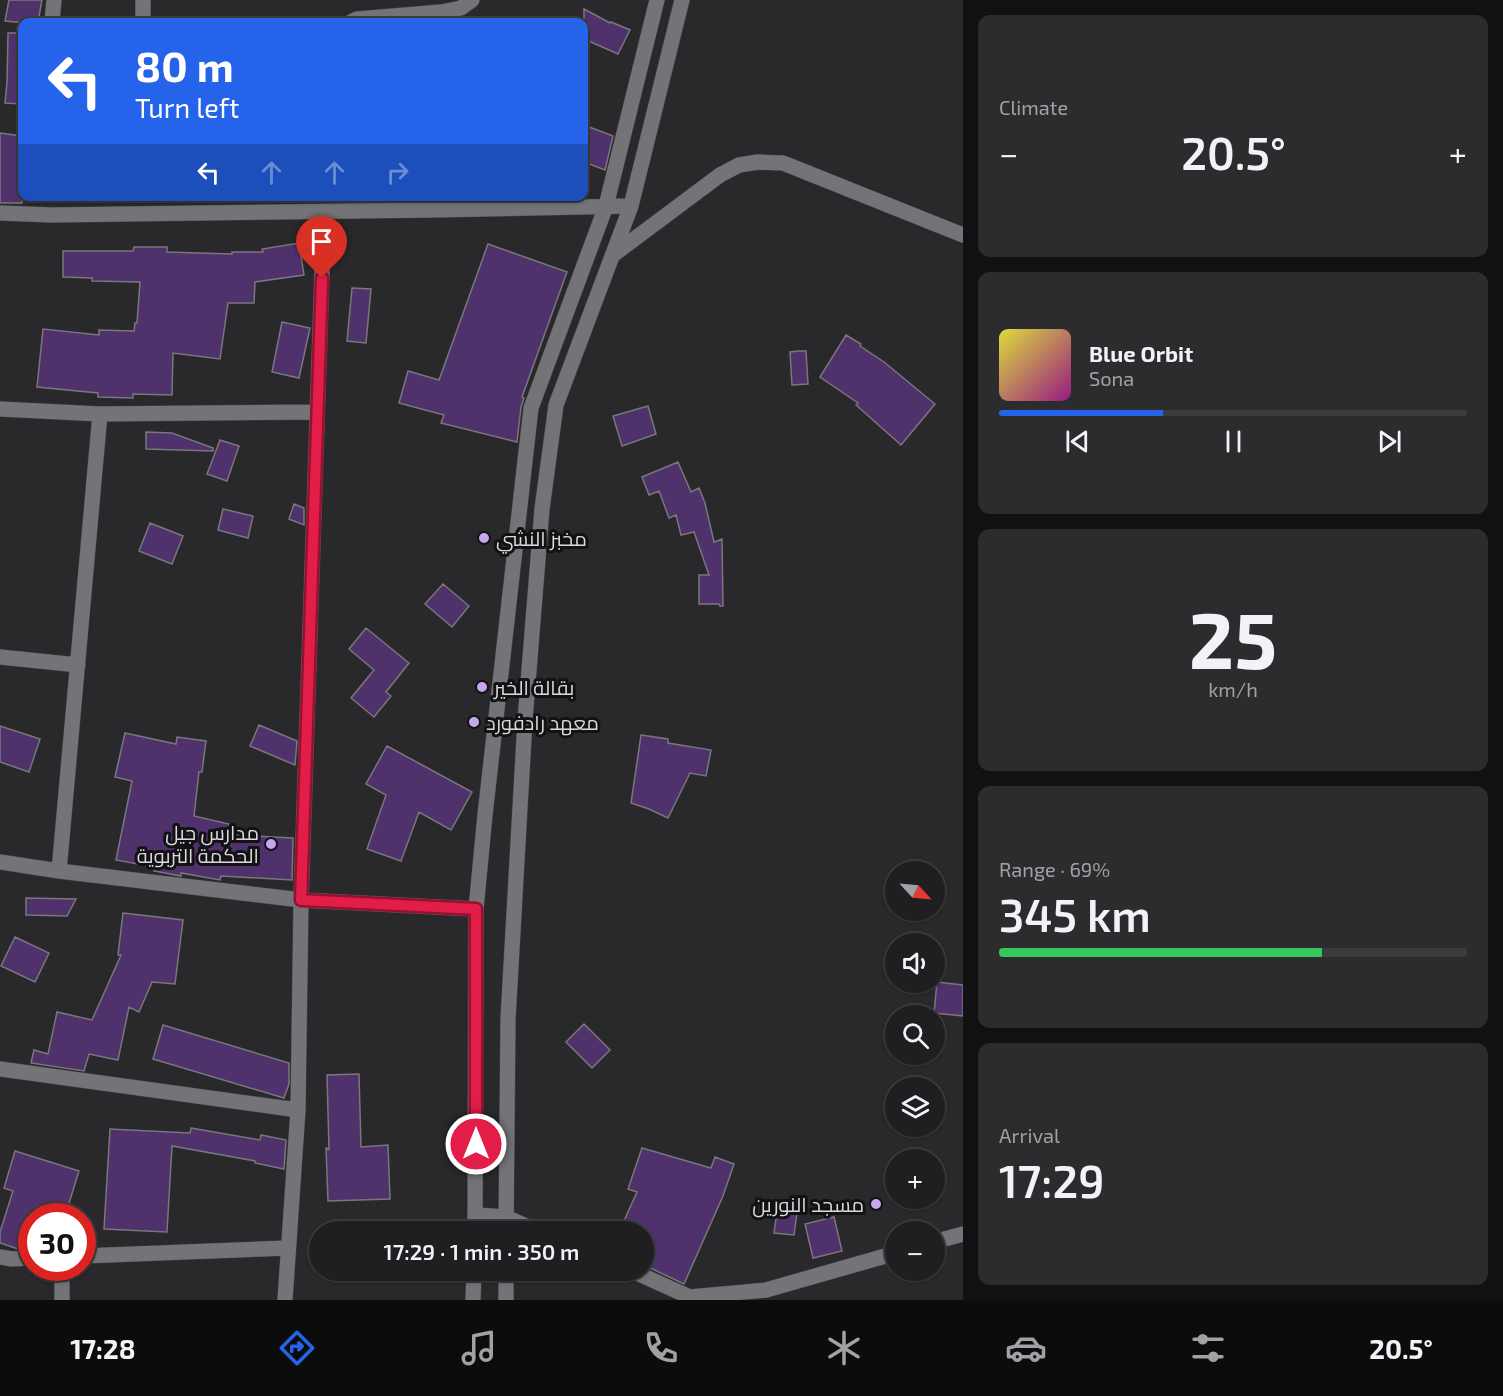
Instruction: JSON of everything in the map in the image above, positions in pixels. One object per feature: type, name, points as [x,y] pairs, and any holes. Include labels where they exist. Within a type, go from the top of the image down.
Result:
[{"type":"street","points":[[52,18],[54,0]]},
{"type":"street","points":[[142,18],[143,0]]},
{"type":"street","points":[[369,18],[441,12],[461,8],[472,0]]},
{"type":"street","points":[[476,1221],[476,909],[531,408],[606,206],[657,0]]},
{"type":"street","points":[[506,1221],[508,1007],[525,720],[542,509],[556,405],[631,206],[682,0]]},
{"type":"street","points":[[613,255],[720,175],[739,165],[758,162],[783,163],[963,235]]},
{"type":"street","points":[[0,213],[52,215],[324,212],[631,206]]},
{"type":"street","points":[[285,1300],[298,1110],[301,900],[324,212]]},
{"type":"street","points":[[0,409],[100,414],[317,412]]},
{"type":"street","points":[[59,871],[100,414]]},
{"type":"street","points":[[0,657],[78,664]]},
{"type":"street","points":[[0,862],[301,900],[476,909]]},
{"type":"street","points":[[0,1069],[298,1110]]},
{"type":"street","points":[[476,1215],[496,1221]]},
{"type":"street","points":[[945,1239],[963,1234]]},
{"type":"street","points":[[96,1255],[288,1248]]},
{"type":"street","points":[[654,1281],[690,1298],[766,1290],[885,1256]]},
{"type":"street","points":[[0,1257],[18,1259]]},
{"type":"street","points":[[62,1281],[62,1300]]},
{"type":"street","points":[[473,1300],[474,1281]]},
{"type":"street","points":[[506,1281],[506,1300]]},
{"type":"building","points":[[9,0],[42,0],[39,18],[18,18],[18,22],[5,21]]},
{"type":"building","points":[[584,9],[610,23],[630,30],[618,54],[588,41],[588,18],[584,18]]},
{"type":"building","points":[[8,33],[18,33],[18,104],[5,103]]},
{"type":"building","points":[[588,127],[613,136],[605,170],[588,164]]},
{"type":"building","points":[[0,133],[18,135],[18,201],[22,203],[0,203]]},
{"type":"building","points":[[299,243],[304,275],[255,282],[254,303],[228,303],[220,359],[173,353],[172,395],[133,394],[133,398],[98,397],[98,393],[37,387],[43,329],[99,335],[99,330],[134,331],[135,323],[137,323],[140,282],[92,281],[92,278],[63,277],[63,251],[133,251],[134,247],[167,247],[167,252],[232,254],[232,252],[263,252],[262,249]]},
{"type":"building","points":[[488,244],[567,272],[522,397],[524,398],[517,442],[441,423],[444,415],[399,403],[408,371],[439,380]]},
{"type":"building","points":[[352,288],[371,289],[366,343],[347,341]]},
{"type":"building","points":[[282,322],[310,328],[299,378],[272,372]]},
{"type":"building","points":[[846,335],[861,344],[860,346],[884,362],[935,404],[901,445],[856,405],[858,403],[820,377]]},
{"type":"building","points":[[806,351],[808,384],[792,385],[790,352]]},
{"type":"building","points":[[648,406],[656,434],[622,446],[613,416]]},
{"type":"building","points":[[146,432],[172,433],[213,448],[213,451],[146,449]]},
{"type":"building","points":[[220,440],[239,446],[227,481],[207,474]]},
{"type":"building","points":[[678,462],[691,492],[699,488],[714,542],[722,539],[723,606],[699,604],[699,575],[709,575],[694,532],[681,535],[676,515],[669,518],[659,491],[649,495],[642,477]]},
{"type":"building","points":[[294,504],[304,508],[304,525],[289,519]]},
{"type":"building","points":[[223,509],[253,516],[248,538],[218,530]]},
{"type":"building","points":[[150,523],[183,536],[172,564],[139,551]]},
{"type":"building","points":[[443,584],[469,606],[452,627],[425,604]]},
{"type":"building","points":[[366,628],[409,663],[386,692],[391,696],[374,717],[351,698],[374,670],[349,649]]},
{"type":"building","points":[[259,725],[297,741],[295,765],[250,746]]},
{"type":"building","points":[[0,726],[40,739],[29,772],[0,762]]},
{"type":"building","points":[[125,733],[176,744],[177,737],[206,741],[202,772],[199,772],[194,816],[233,825],[231,835],[293,838],[292,880],[221,876],[220,880],[181,873],[181,876],[154,871],[154,867],[116,860],[132,781],[115,777]]},
{"type":"building","points":[[641,735],[668,739],[668,743],[711,750],[706,776],[690,773],[668,818],[631,803]]},
{"type":"building","points":[[387,746],[472,792],[451,830],[419,812],[401,861],[367,849],[386,795],[366,784]]},
{"type":"building","points":[[26,898],[76,899],[67,916],[26,915]]},
{"type":"building","points":[[123,913],[183,920],[175,984],[152,982],[139,1012],[129,1007],[118,1060],[89,1054],[84,1071],[31,1063],[34,1050],[48,1054],[57,1012],[92,1020],[121,955],[118,955]]},
{"type":"building","points":[[15,937],[49,953],[35,982],[1,966]]},
{"type":"building","points":[[945,983],[963,985],[963,1016],[945,1014],[945,1005],[935,1005],[936,993],[945,993]]},
{"type":"building","points":[[584,1024],[610,1050],[592,1068],[566,1042]]},
{"type":"building","points":[[163,1025],[289,1063],[289,1084],[284,1098],[153,1059]]},
{"type":"building","points":[[359,1074],[361,1147],[388,1145],[390,1199],[328,1201],[327,1075]]},
{"type":"building","points":[[191,1128],[260,1140],[261,1135],[286,1140],[284,1169],[255,1163],[255,1161],[172,1146],[167,1232],[104,1229],[110,1129],[190,1133]]},
{"type":"building","points":[[642,1148],[711,1168],[715,1157],[734,1164],[723,1196],[684,1284],[654,1270],[654,1221],[624,1221],[637,1192],[628,1189]]},
{"type":"building","points":[[15,1151],[79,1171],[69,1203],[18,1203],[18,1249],[0,1243],[0,1232],[13,1191],[4,1188]]},
{"type":"building","points":[[777,1211],[797,1213],[794,1235],[774,1233]]},
{"type":"building","points":[[834,1217],[842,1251],[813,1258],[805,1224]]},
{"type":"place","name":"مخبز النشي","points":[[484,538]]},
{"type":"place","name":"بقالة الخير","points":[[482,687]]},
{"type":"place","name":"معهد رادفورد","points":[[474,722]]},
{"type":"place","name":"مدارس جيل الحكمة التربوية","points":[[271,844]]},
{"type":"place","name":"مسجد النورين","points":[[876,1204]]},
{"type":"route","points":[[322,278],[301,900],[476,909],[476,1144]]}]
